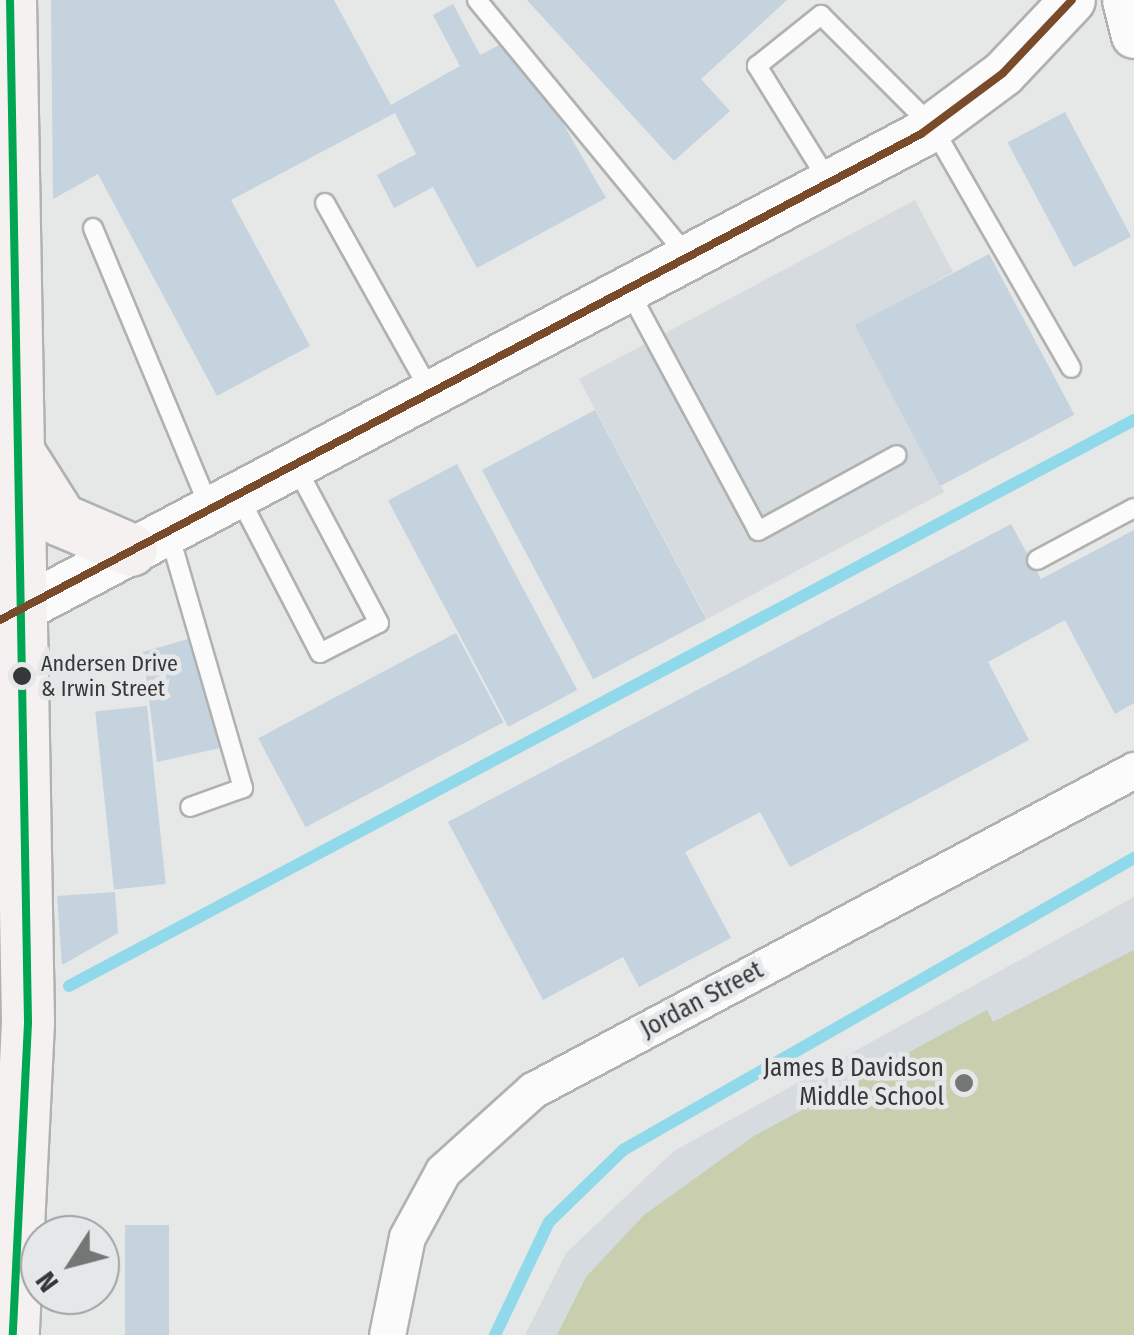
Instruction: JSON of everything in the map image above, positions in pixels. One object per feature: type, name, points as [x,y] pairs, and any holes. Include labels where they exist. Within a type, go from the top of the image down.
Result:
[{"type":"main road","points":[[10,0],[19,452],[10,614],[28,1023],[13,1335]]},
{"type":"main road","points":[[19,452],[61,520],[150,540]]},
{"type":"street","points":[[1126,0],[1134,34]]},
{"type":"street","points":[[10,614],[629,291],[932,126],[1058,5]]},
{"type":"street","name":"Jordan Street","points":[[387,1335],[407,1236],[444,1172],[533,1090],[1134,770]]},
{"type":"lane","points":[[477,0],[687,257]]},
{"type":"lane","points":[[829,182],[757,66],[821,14],[932,126],[1072,368]]},
{"type":"lane","points":[[325,203],[430,392]]},
{"type":"lane","points":[[93,228],[224,501],[320,653],[379,623],[294,464]]},
{"type":"lane","points":[[629,291],[758,531],[898,455]]},
{"type":"lane","points":[[1037,560],[1134,508]]},
{"type":"lane","points":[[150,540],[242,788],[190,807]]},
{"type":"shaded area","points":[[915,200],[953,272],[856,326],[944,492],[707,619],[579,379]]},
{"type":"shaded area","name":"James B Davidson Middle School","points":[[1134,897],[1134,1335],[525,1335],[566,1253],[674,1151]]},
{"type":"green space","name":"James B Davidson Middle School","points":[[1134,950],[1134,1335],[557,1335],[586,1277],[644,1215],[754,1136],[987,1010],[993,1022]]},
{"type":"building","points":[[51,0],[334,0],[391,105],[460,66],[433,15],[453,4],[480,55],[507,41],[535,75],[606,198],[477,268],[433,187],[394,208],[377,175],[416,154],[395,113],[231,200],[310,346],[217,396],[98,174],[53,199]]},
{"type":"building","points":[[527,0],[787,0],[701,79],[730,111],[674,161]]},
{"type":"building","points":[[1065,112],[1131,236],[1074,267],[1008,143]]},
{"type":"building","points":[[989,254],[1074,415],[940,486],[855,325]]},
{"type":"building","points":[[595,410],[706,619],[593,679],[482,470]]},
{"type":"building","points":[[457,464],[577,690],[508,727],[388,501]]},
{"type":"building","points":[[1011,524],[1041,579],[1134,530],[1134,703],[1115,714],[1065,620],[988,662],[1029,740],[790,867],[760,812],[685,852],[731,938],[639,987],[623,957],[543,1000],[448,822]]},
{"type":"building","points":[[456,633],[503,722],[306,827],[258,738]]},
{"type":"building","points":[[195,637],[220,748],[157,762],[143,652]]},
{"type":"building","points":[[147,706],[166,884],[114,889],[95,711]]},
{"type":"building","points":[[115,892],[118,933],[62,965],[57,896]]},
{"type":"building","points":[[125,1225],[169,1225],[169,1335],[125,1335]]},
{"type":"waterway","points":[[69,986],[1134,420]]},
{"type":"waterway","points":[[495,1335],[549,1222],[623,1150],[1134,858]]},
{"type":"transit line","points":[[10,0],[28,1023],[13,1335]]},
{"type":"transit line","points":[[0,620],[921,134],[1003,73],[1072,0]]},
{"type":"place","name":"Andersen Drive & Irwin Street","points":[[22,676]]},
{"type":"place","name":"James B Davidson Middle School","points":[[964,1083]]}]
